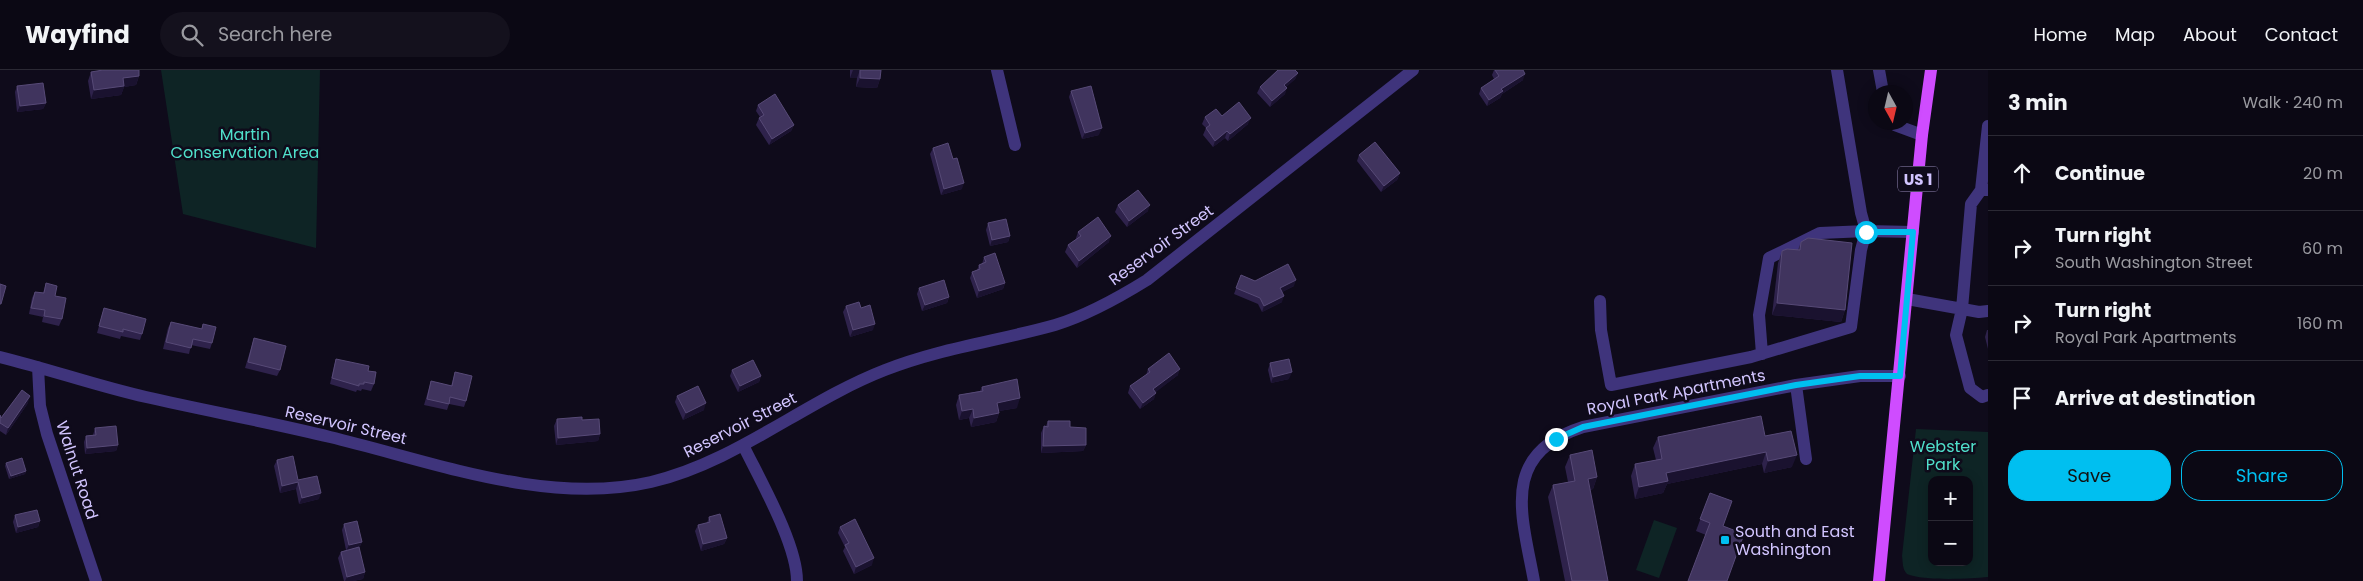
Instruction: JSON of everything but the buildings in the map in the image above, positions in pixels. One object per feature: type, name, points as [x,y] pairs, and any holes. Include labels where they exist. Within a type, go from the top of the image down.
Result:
[{"type":"main road","name":"US 1","points":[[1879,581],[1922,134],[1931,70]]},
{"type":"street","points":[[997,70],[1015,145]]},
{"type":"street","name":"Reservoir Street","points":[[0,358],[38,366],[143,397],[328,436],[518,483],[550,487],[607,488],[650,482],[684,472],[744,445],[881,371],[919,357],[958,346],[1055,325],[1080,316],[1126,293],[1147,280],[1215,228],[1414,70]]},
{"type":"street","points":[[1600,301],[1601,330],[1611,385],[1762,354],[1852,327],[1861,250],[1866,232],[1838,70]]},
{"type":"street","points":[[1879,70],[1882,85]]},
{"type":"street","points":[[1988,126],[1984,190],[1971,204],[1962,309],[1956,335],[1970,388],[1982,397],[1988,395]]},
{"type":"street","points":[[1910,130],[1922,134]]},
{"type":"street","points":[[1762,354],[1759,315],[1769,258],[1820,232],[1913,232]]},
{"type":"street","points":[[1907,300],[1979,312],[1988,310]]},
{"type":"street","name":"Walnut Road","points":[[38,366],[40,406],[47,434],[96,581]]},
{"type":"street","name":"Royal Park Apartments","points":[[1534,581],[1521,494],[1530,464],[1556,439],[1583,427],[1796,385],[1860,376],[1900,376]]},
{"type":"street","points":[[1796,385],[1800,399],[1806,459]]},
{"type":"street","points":[[744,445],[788,541],[795,561],[797,581]]},
{"type":"green space","name":"Martin Conservation Area","points":[[161,70],[320,70],[316,248],[183,214]]},
{"type":"green space","name":"Webster Park","points":[[1916,429],[1988,432],[1988,577],[1924,578],[1907,574],[1903,568],[1902,556]]},
{"type":"green space","points":[[1654,520],[1677,528],[1659,578],[1636,570]]},
{"type":"place","name":"South and East Washington","points":[[1725,540]]},
{"type":"route","points":[[1556,439],[1583,427],[1796,385],[1860,376],[1900,376],[1913,232],[1866,232]]}]
